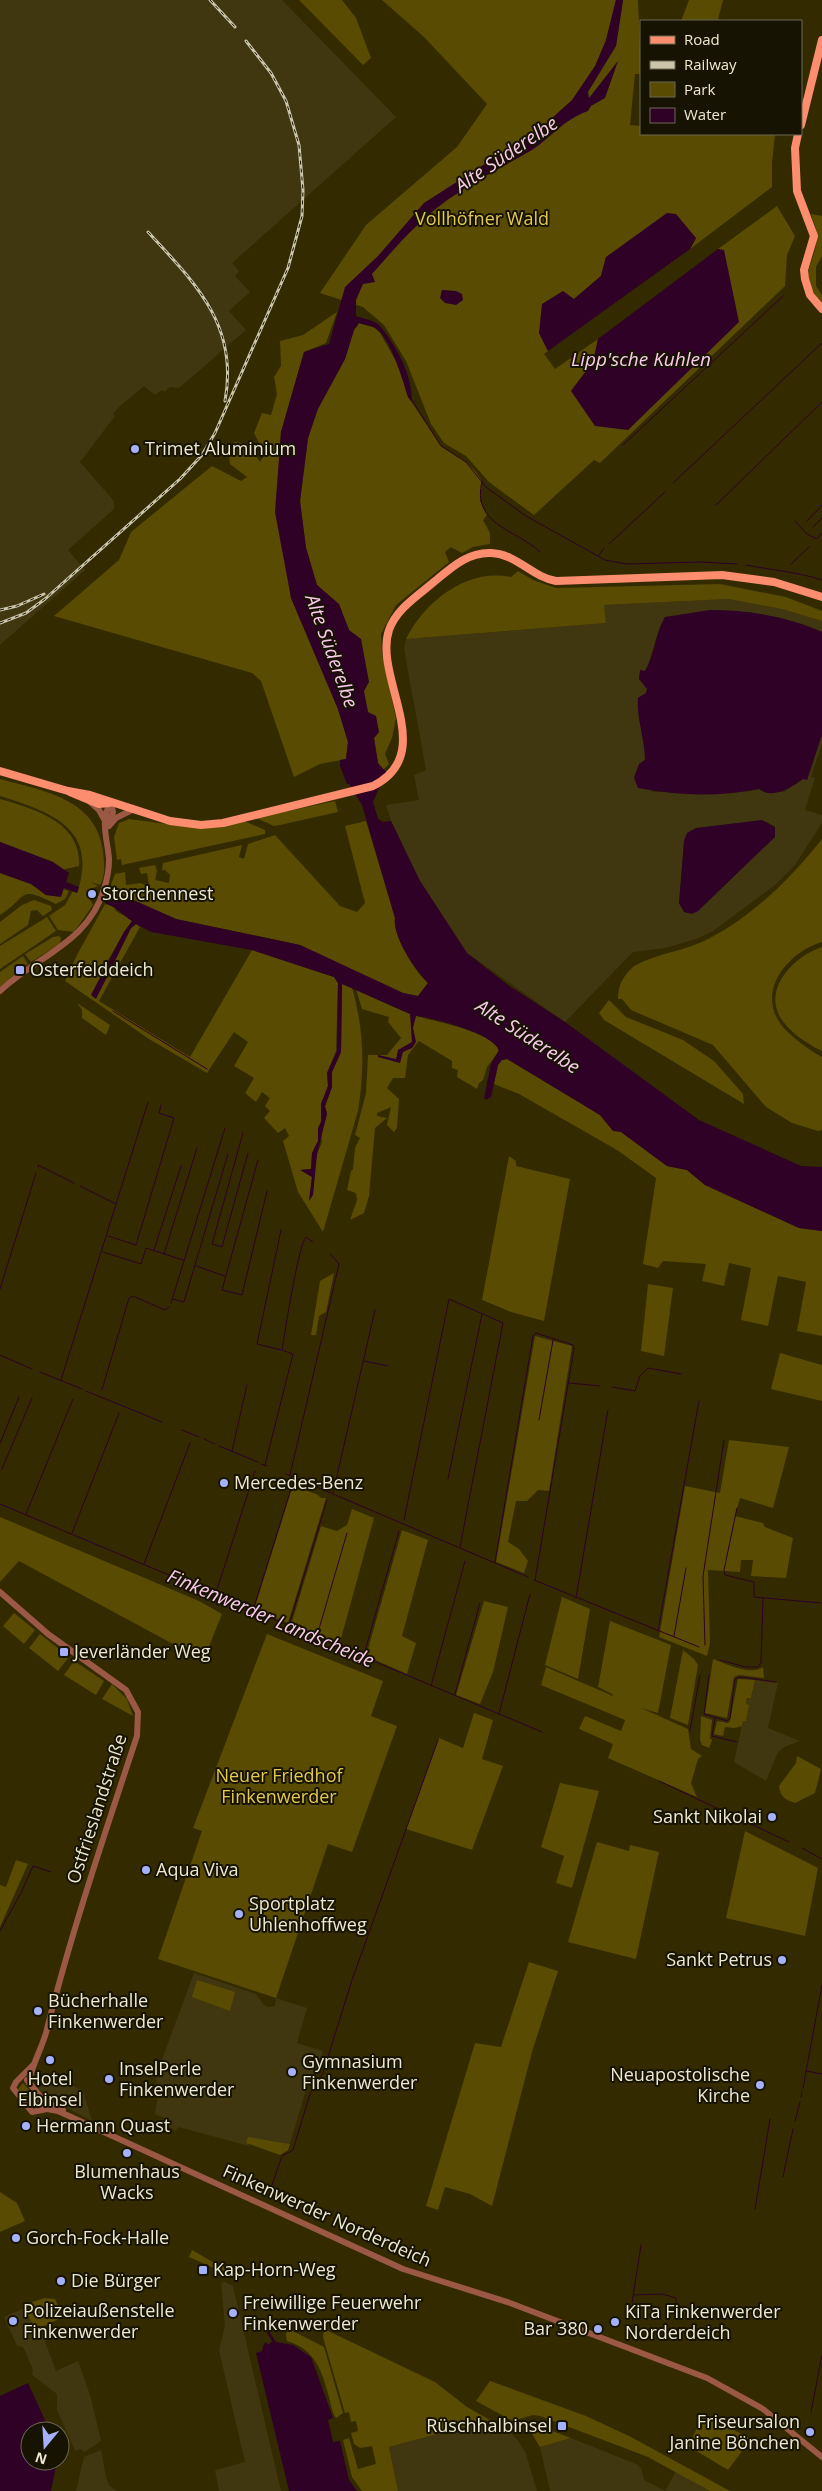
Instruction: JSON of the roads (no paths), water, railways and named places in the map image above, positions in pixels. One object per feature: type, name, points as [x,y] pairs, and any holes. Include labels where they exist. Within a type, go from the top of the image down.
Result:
[{"type":"main road","points":[[802,121],[822,40]]},
{"type":"main road","points":[[798,135],[795,148],[797,190],[814,236],[804,270],[804,279],[810,295],[822,310]]},
{"type":"main road","points":[[68,791],[88,800],[111,804],[179,823],[208,825],[331,798],[373,786],[388,777],[396,766],[402,746],[403,731],[387,652],[389,632],[398,615],[408,604],[467,558],[483,553],[506,555],[534,574],[556,581],[722,575],[774,582],[822,597]]},
{"type":"main road","points":[[0,771],[68,791],[95,796],[111,804]]},
{"type":"street","points":[[88,800],[99,810],[108,829]]},
{"type":"street","points":[[104,820],[111,804]]},
{"type":"street","points":[[0,991],[64,946],[82,930],[100,901],[108,873],[108,829],[113,812],[111,804]]},
{"type":"street","points":[[108,829],[116,818],[132,810]]},
{"type":"street","name":"Ostfrieslandstraße","points":[[0,1592],[48,1634],[124,1687],[134,1702],[138,1718],[137,1736],[74,1928],[44,2041],[34,2064],[29,2083]]},
{"type":"street","name":"Ostfrieslandstraße","points":[[21,2079],[34,2064]]},
{"type":"street","points":[[21,2079],[29,2083],[44,2101],[55,2105],[81,2121],[54,2110],[42,2110],[35,2113],[30,2111],[15,2094],[14,2085],[21,2079]]},
{"type":"street","points":[[42,2110],[44,2101]]},
{"type":"street","name":"Finkenwerder Norderdeich","points":[[81,2121],[403,2269],[515,2304],[707,2378],[763,2409],[822,2457]]},
{"type":"water","name":"Alte Süderelbe","points":[[616,0],[623,0],[616,46],[588,92],[589,98],[618,61],[605,98],[591,106],[588,111],[572,119],[532,150],[467,187],[436,209],[407,235],[372,274],[375,282],[363,284],[356,300],[356,316],[373,321],[379,325],[393,344],[409,381],[412,402],[408,397],[386,340],[372,326],[359,323],[354,330],[345,359],[318,409],[308,438],[300,501],[306,548],[317,585],[339,604],[349,630],[361,639],[369,682],[364,691],[368,712],[376,716],[379,732],[374,738],[378,763],[386,772],[373,802],[378,819],[383,822],[391,821],[420,881],[467,953],[508,985],[565,1022],[699,1120],[801,1166],[822,1167],[822,1231],[799,1228],[705,1185],[687,1170],[667,1166],[621,1132],[613,1131],[600,1115],[507,1059],[502,1060],[498,1065],[491,1097],[486,1100],[484,1098],[491,1064],[499,1050],[486,1038],[462,1027],[416,1016],[413,1028],[416,1042],[412,1048],[403,1052],[400,1063],[378,1057],[378,1055],[396,1059],[398,1050],[412,1042],[410,1014],[342,984],[341,1052],[332,1072],[332,1087],[325,1106],[327,1114],[317,1154],[313,1195],[309,1201],[312,1177],[300,1170],[311,1169],[312,1153],[318,1141],[318,1128],[321,1122],[321,1104],[328,1086],[327,1073],[337,1051],[338,983],[334,977],[252,950],[151,932],[136,924],[131,928],[96,999],[91,995],[124,932],[132,921],[116,908],[105,903],[107,897],[117,900],[122,895],[176,919],[300,945],[403,993],[418,996],[428,983],[411,962],[397,934],[395,918],[362,805],[349,784],[347,784],[340,766],[340,760],[346,759],[348,742],[338,709],[291,598],[275,512],[281,432],[304,352],[329,344],[345,287],[378,256],[424,203],[541,128],[572,100],[595,66],[606,40]]},
{"type":"water","name":"Lipp'sche Kuhlen","points":[[667,213],[676,214],[696,238],[690,249],[548,351],[539,333],[542,304],[563,291],[574,299],[601,276],[606,257]]},
{"type":"water","name":"Lipp'sche Kuhlen","points":[[718,249],[724,250],[739,322],[628,430],[595,426],[571,391],[593,362],[598,339]]},
{"type":"water","points":[[442,290],[456,291],[462,294],[463,300],[456,305],[445,303],[440,298]]},
{"type":"water","points":[[710,610],[767,615],[808,626],[822,632],[822,735],[807,780],[803,779],[776,793],[765,792],[759,789],[744,792],[683,794],[638,788],[634,778],[639,764],[645,760],[638,712],[638,698],[646,693],[647,689],[639,679],[640,670],[645,671],[665,617]]},
{"type":"water","points":[[762,820],[775,827],[775,837],[698,911],[692,914],[684,912],[679,903],[684,841],[687,833],[696,828]]},
{"type":"water","points":[[0,842],[53,862],[69,873],[66,882],[79,887],[77,893],[64,888],[61,897],[46,895],[31,884],[0,873]]},
{"type":"water","points":[[268,2330],[276,2342],[293,2345],[311,2357],[333,2418],[328,2420],[333,2442],[340,2441],[349,2480],[357,2491],[289,2491],[256,2353],[262,2351],[266,2342],[268,2345],[272,2341],[266,2331]]},
{"type":"water","points":[[28,2383],[45,2421],[20,2421],[20,2471],[55,2471],[51,2491],[0,2491],[0,2396]]},
{"type":"waterway","points":[[623,445],[783,296]]},
{"type":"waterway","points":[[673,483],[822,343]]},
{"type":"waterway","points":[[412,400],[441,446],[466,462],[486,487],[526,516],[605,560],[626,564],[700,562],[737,564]]},
{"type":"waterway","points":[[716,505],[822,402]]},
{"type":"waterway","points":[[482,481],[480,496],[483,507],[489,517],[540,552]]},
{"type":"waterway","points":[[609,544],[665,492]]},
{"type":"waterway","points":[[807,521],[822,505]]},
{"type":"waterway","points":[[813,527],[822,518]]},
{"type":"waterway","points":[[795,521],[807,534],[817,539],[822,533]]},
{"type":"waterway","points":[[791,564],[809,547]]},
{"type":"waterway","points":[[599,555],[604,548]]},
{"type":"waterway","points":[[746,565],[822,580]]},
{"type":"waterway","points":[[113,1011],[207,1069]]},
{"type":"waterway","points":[[61,1380],[148,1102]]},
{"type":"waterway","points":[[108,1236],[136,1245],[174,1118],[159,1113],[161,1105]]},
{"type":"waterway","points":[[171,1303],[225,1128]]},
{"type":"waterway","points":[[243,1133],[212,1244],[222,1247],[248,1153]]},
{"type":"waterway","points":[[164,1254],[197,1148]]},
{"type":"waterway","points":[[173,1299],[184,1302],[228,1154]]},
{"type":"waterway","points":[[258,1160],[222,1290],[242,1295],[267,1191]]},
{"type":"waterway","points":[[38,1167],[38,1165],[74,1183]]},
{"type":"waterway","points":[[154,1250],[181,1166]]},
{"type":"waterway","points":[[0,1289],[36,1173]]},
{"type":"waterway","points":[[80,1186],[116,1204]]},
{"type":"waterway","points":[[281,1230],[257,1344],[281,1350]]},
{"type":"waterway","points":[[265,1465],[293,1354],[282,1350],[299,1256],[306,1237],[313,1242]]},
{"type":"waterway","points":[[103,1252],[141,1264],[146,1248],[183,1260]]},
{"type":"waterway","points":[[290,1475],[339,1264],[330,1254]]},
{"type":"waterway","points":[[196,1266],[225,1276]]},
{"type":"waterway","points":[[102,1390],[129,1298],[133,1296],[165,1310],[169,1307]]},
{"type":"waterway","points":[[404,1520],[449,1299],[503,1323],[460,1547]]},
{"type":"waterway","points":[[333,1493],[375,1310]]},
{"type":"waterway","points":[[448,1479],[482,1314]]},
{"type":"waterway","points":[[495,1562],[533,1336],[536,1333],[573,1345],[574,1349],[535,1580]]},
{"type":"waterway","points":[[539,1420],[553,1340]]},
{"type":"waterway","points":[[0,1355],[32,1369]]},
{"type":"waterway","points":[[364,1361],[388,1366]]},
{"type":"waterway","points":[[612,1387],[635,1391],[640,1376],[648,1368],[681,1374]]},
{"type":"waterway","points":[[40,1372],[82,1389]]},
{"type":"waterway","points":[[569,1383],[600,1386]]},
{"type":"waterway","points":[[232,1451],[247,1385]]},
{"type":"waterway","points":[[86,1391],[162,1422]]},
{"type":"waterway","points":[[0,1443],[19,1397]]},
{"type":"waterway","points":[[2,1469],[32,1398]]},
{"type":"waterway","points":[[26,1514],[73,1399]]},
{"type":"waterway","points":[[658,1631],[699,1401]]},
{"type":"waterway","points":[[576,1598],[608,1410]]},
{"type":"waterway","points":[[72,1533],[119,1413]]},
{"type":"waterway","points":[[182,1430],[199,1437]]},
{"type":"waterway","points":[[204,1439],[215,1444]]},
{"type":"waterway","points":[[705,1645],[703,1576],[724,1440]]},
{"type":"waterway","points":[[144,1564],[190,1443]]},
{"type":"waterway","points":[[219,1446],[258,1462]]},
{"type":"waterway","points":[[261,1464],[267,1466]]},
{"type":"waterway","points":[[216,1593],[255,1471]]},
{"type":"waterway","points":[[286,1474],[528,1577]]},
{"type":"waterway","points":[[253,1610],[291,1489]]},
{"type":"waterway","points":[[289,1625],[327,1500]]},
{"type":"waterway","name":"Finkenwerder Landscheide","points":[[0,1504],[542,1732]]},
{"type":"waterway","points":[[737,1508],[724,1570],[725,1575],[754,1582],[754,1597],[821,1603]]},
{"type":"waterway","points":[[363,1658],[399,1531]]},
{"type":"waterway","points":[[319,1629],[347,1533]]},
{"type":"waterway","points":[[431,1686],[465,1561]]},
{"type":"waterway","points":[[674,1636],[686,1568]]},
{"type":"waterway","points":[[534,1580],[699,1647]]},
{"type":"waterway","points":[[499,1714],[530,1594]]},
{"type":"waterway","points":[[720,1660],[745,1667],[758,1667],[761,1663],[763,1598]]},
{"type":"waterway","points":[[455,1694],[480,1603]]},
{"type":"waterway","points":[[690,1731],[700,1675]]},
{"type":"waterway","points":[[709,1675],[704,1714],[727,1721],[730,1718],[735,1679],[740,1677],[776,1682]]},
{"type":"waterway","points":[[715,1718],[712,1736],[737,1742]]},
{"type":"waterway","points":[[272,2185],[282,2156],[293,2150],[310,2094],[323,2073],[352,1980],[438,1740]]},
{"type":"waterway","name":"Finkenwerder Landscheide","points":[[659,1781],[789,1842]]},
{"type":"waterway","name":"Finkenwerder Landscheide","points":[[802,1848],[822,1859]]},
{"type":"waterway","points":[[0,1931],[22,1891],[33,1866],[51,1872]]},
{"type":"waterway","points":[[803,2088],[822,1985]]},
{"type":"waterway","points":[[806,2071],[822,2074]]},
{"type":"waterway","points":[[801,2097],[802,2091]]},
{"type":"waterway","points":[[795,2121],[800,2102]]},
{"type":"waterway","points":[[755,2209],[770,2119]]},
{"type":"waterway","points":[[783,2177],[793,2129]]},
{"type":"waterway","points":[[632,2303],[641,2245]]},
{"type":"waterway","points":[[634,2295],[662,2294],[676,2298],[676,2303]]},
{"type":"waterway","points":[[811,2412],[822,2355]]},
{"type":"railway","points":[[210,0],[235,27]]},
{"type":"railway","points":[[0,623],[26,613],[45,599],[180,479],[202,455],[215,433],[288,268],[302,216],[303,190],[299,145],[286,101],[271,73],[246,41]]},
{"type":"railway","points":[[148,232],[197,288],[219,328],[225,350],[228,374],[225,401]]},
{"type":"railway","points":[[0,610],[17,606],[44,594]]},
{"type":"place","name":"Trimet Aluminium","points":[[135,449]]},
{"type":"place","name":"Storchennest","points":[[92,894]]},
{"type":"place","name":"Osterfelddeich","points":[[20,970]]},
{"type":"place","name":"Mercedes-Benz","points":[[224,1483]]},
{"type":"place","name":"Jeverländer Weg","points":[[64,1652]]},
{"type":"place","name":"Sankt Nikolai","points":[[772,1817]]},
{"type":"place","name":"Aqua Viva","points":[[146,1870]]},
{"type":"place","name":"Sportplatz Uhlenhoffweg","points":[[239,1914]]},
{"type":"place","name":"Sankt Petrus","points":[[782,1960]]},
{"type":"place","name":"Bücherhalle Finkenwerder","points":[[38,2011]]},
{"type":"place","name":"Hotel Elbinsel","points":[[50,2060]]},
{"type":"place","name":"Gymnasium Finkenwerder","points":[[292,2072]]},
{"type":"place","name":"InselPerle Finkenwerder","points":[[109,2079]]},
{"type":"place","name":"Neuapostolische Kirche","points":[[760,2085]]},
{"type":"place","name":"Hermann Quast","points":[[26,2126]]},
{"type":"place","name":"Blumenhaus Wacks","points":[[127,2153]]},
{"type":"place","name":"Gorch-Fock-Halle","points":[[16,2238]]},
{"type":"place","name":"Kap-Horn-Weg","points":[[203,2270]]},
{"type":"place","name":"Die Bürger","points":[[61,2281]]},
{"type":"place","name":"Freiwillige Feuerwehr Finkenwerder","points":[[233,2313]]},
{"type":"place","name":"Polizeiaußenstelle Finkenwerder","points":[[13,2321]]},
{"type":"place","name":"KiTa Finkenwerder Norderdeich","points":[[615,2322]]},
{"type":"place","name":"Bar 380","points":[[598,2329]]},
{"type":"place","name":"Rüschhalbinsel","points":[[562,2426]]},
{"type":"place","name":"Friseursalon Janine Bönchen","points":[[810,2432]]},
{"type":"park label","name":"Vollhöfner Wald","points":[[482,219]]},
{"type":"park label","name":"Neuer Friedhof Finkenwerder","points":[[279,1786]]}]
